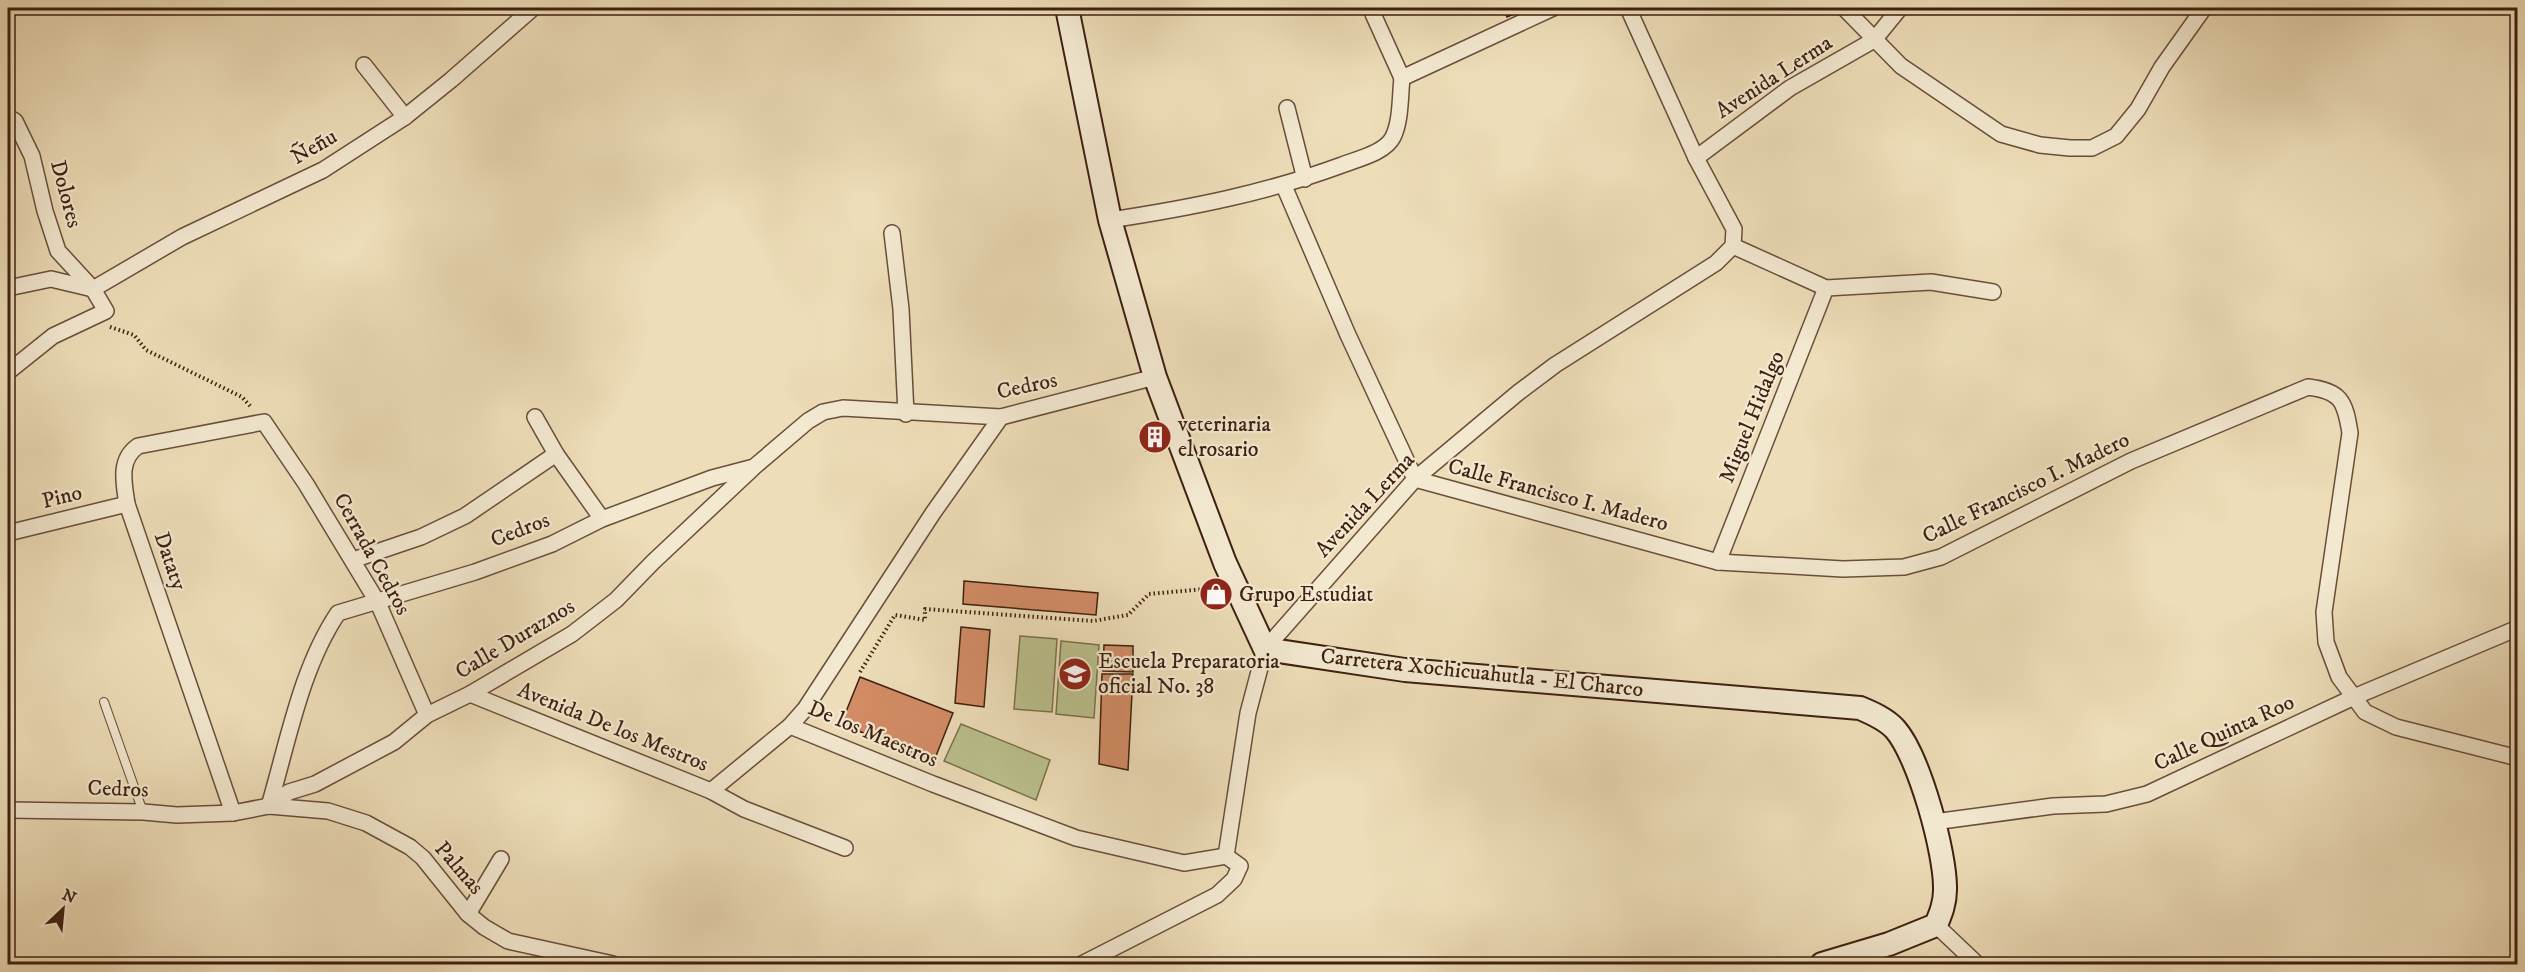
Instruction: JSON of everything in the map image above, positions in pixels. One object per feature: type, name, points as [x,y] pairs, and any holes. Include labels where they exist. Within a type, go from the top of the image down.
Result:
[{"type":"main road","points":[[1067,8],[1110,220],[1155,377],[1235,586],[1265,650]]},
{"type":"main road","name":"Carretera Xochicuahutla - El Charco","points":[[1265,650],[1405,670],[1860,708],[1880,717],[1895,728],[1916,770],[1934,822],[1945,888],[1944,904],[1936,925]]},
{"type":"main road","points":[[1822,964],[1889,944],[1936,925]]},
{"type":"street","name":"Ñeñu","points":[[93,289],[182,237],[323,170],[405,117],[459,74],[533,8]]},
{"type":"street","points":[[1402,78],[1553,8]]},
{"type":"street","points":[[1628,8],[1696,158],[1734,229],[1733,246],[1826,288],[1931,282],[1994,292]]},
{"type":"street","points":[[1844,8],[1901,66],[2001,134],[2040,145],[2092,148],[2116,136],[2138,109],[2162,67],[2204,8]]},
{"type":"street","name":"Avenida Lerma","points":[[1696,158],[1790,88],[1874,40],[1900,8]]},
{"type":"street","points":[[1110,220],[1183,209],[1284,186],[1385,146],[1393,138],[1397,123],[1402,78],[1373,14]]},
{"type":"street","points":[[364,65],[405,117]]},
{"type":"street","points":[[1287,108],[1305,179]]},
{"type":"street","name":"Dolores","points":[[8,117],[15,121],[32,156],[45,211],[58,251],[93,289],[106,311]]},
{"type":"street","name":"Calle Francisco I. Madero","points":[[1284,186],[1348,335],[1415,479],[1718,562],[1844,569],[1904,567],[1924,563],[1941,557],[2131,461],[2308,387],[2329,390],[2340,398],[2347,415],[2350,433],[2325,603],[2326,642],[2338,677],[2365,712],[2396,727],[2517,758]]},
{"type":"street","points":[[892,233],[901,309],[906,414]]},
{"type":"street","name":"Avenida Lerma","points":[[1226,856],[1248,713],[1265,650],[1415,479],[1555,365],[1716,263],[1733,246]]},
{"type":"street","points":[[8,288],[51,279],[93,289]]},
{"type":"street","name":"Miguel Hidalgo","points":[[1718,562],[1826,288]]},
{"type":"street","points":[[8,372],[53,336],[106,311]]},
{"type":"street","name":"Cedros","points":[[8,810],[143,812],[177,815],[233,813],[269,806],[306,682],[329,627],[338,613],[378,603],[552,544],[602,519],[712,478],[754,467],[808,421],[823,412],[843,408],[906,414],[1001,417],[1155,377]]},
{"type":"street","points":[[536,417],[555,454],[602,519]]},
{"type":"street","name":"De los Maestros","points":[[1001,417],[915,540],[805,709],[790,726],[933,784],[1077,838],[1184,863],[1226,856]]},
{"type":"street","name":"Dataty","points":[[233,813],[127,504],[123,474],[126,458],[138,447],[264,422]]},
{"type":"street","name":"Cerrada Cedros","points":[[264,422],[378,603],[427,715]]},
{"type":"street","points":[[353,560],[421,537],[465,516],[555,454]]},
{"type":"street","name":"Calle Duraznos","points":[[269,806],[289,792],[324,779],[394,742],[427,715],[470,694],[572,634],[616,600],[754,467]]},
{"type":"street","name":"Pino","points":[[8,533],[127,504]]},
{"type":"street","name":"Calle Quinta Roo","points":[[1934,822],[2053,806],[2126,801],[2186,776],[2354,697],[2517,628]]},
{"type":"street","name":"Avenida De los Mestros","points":[[470,694],[711,791],[790,726]]},
{"type":"street","points":[[711,791],[744,809],[844,848]]},
{"type":"street","name":"Palmas","points":[[269,806],[328,811],[366,823],[397,838],[423,858],[468,914],[484,927],[508,941],[613,964]]},
{"type":"street","points":[[1082,964],[1217,895],[1234,879],[1240,866],[1226,856]]},
{"type":"street","points":[[468,914],[501,859]]},
{"type":"street","points":[[1936,925],[1977,964]]},
{"type":"lane","points":[[105,702],[143,812]]},
{"type":"path","points":[[106,311],[110,327],[134,335],[146,350],[242,397],[264,422]]},
{"type":"path","points":[[860,672],[895,615],[925,620],[926,609],[1093,621],[1128,615],[1149,594],[1184,593],[1235,586]]},
{"type":"green space","points":[[1020,636],[1057,639],[1052,712],[1014,709]]},
{"type":"green space","points":[[1061,641],[1099,645],[1094,718],[1056,714]]},
{"type":"green space","points":[[961,724],[1050,760],[1036,800],[944,761]]},
{"type":"building","points":[[1503,8],[1528,8],[1507,17]]},
{"type":"building","name":"veterinaria el rosario","points":[[1164,423],[1170,444],[1146,451],[1140,430]]},
{"type":"building","points":[[964,581],[1098,593],[1096,615],[963,604]]},
{"type":"building","points":[[961,627],[990,630],[984,707],[955,703]]},
{"type":"building","points":[[1104,645],[1133,646],[1133,672],[1103,671]]},
{"type":"building","points":[[1102,674],[1133,674],[1128,770],[1099,764]]},
{"type":"building","points":[[860,677],[953,713],[934,761],[841,724]]},
{"type":"place","name":"veterinaria el rosario","points":[[1155,437]]},
{"type":"place","name":"Grupo Estudiat","points":[[1216,594]]},
{"type":"place","name":"Escuela Preparatoria oficial No. 38","points":[[1075,674]]}]
